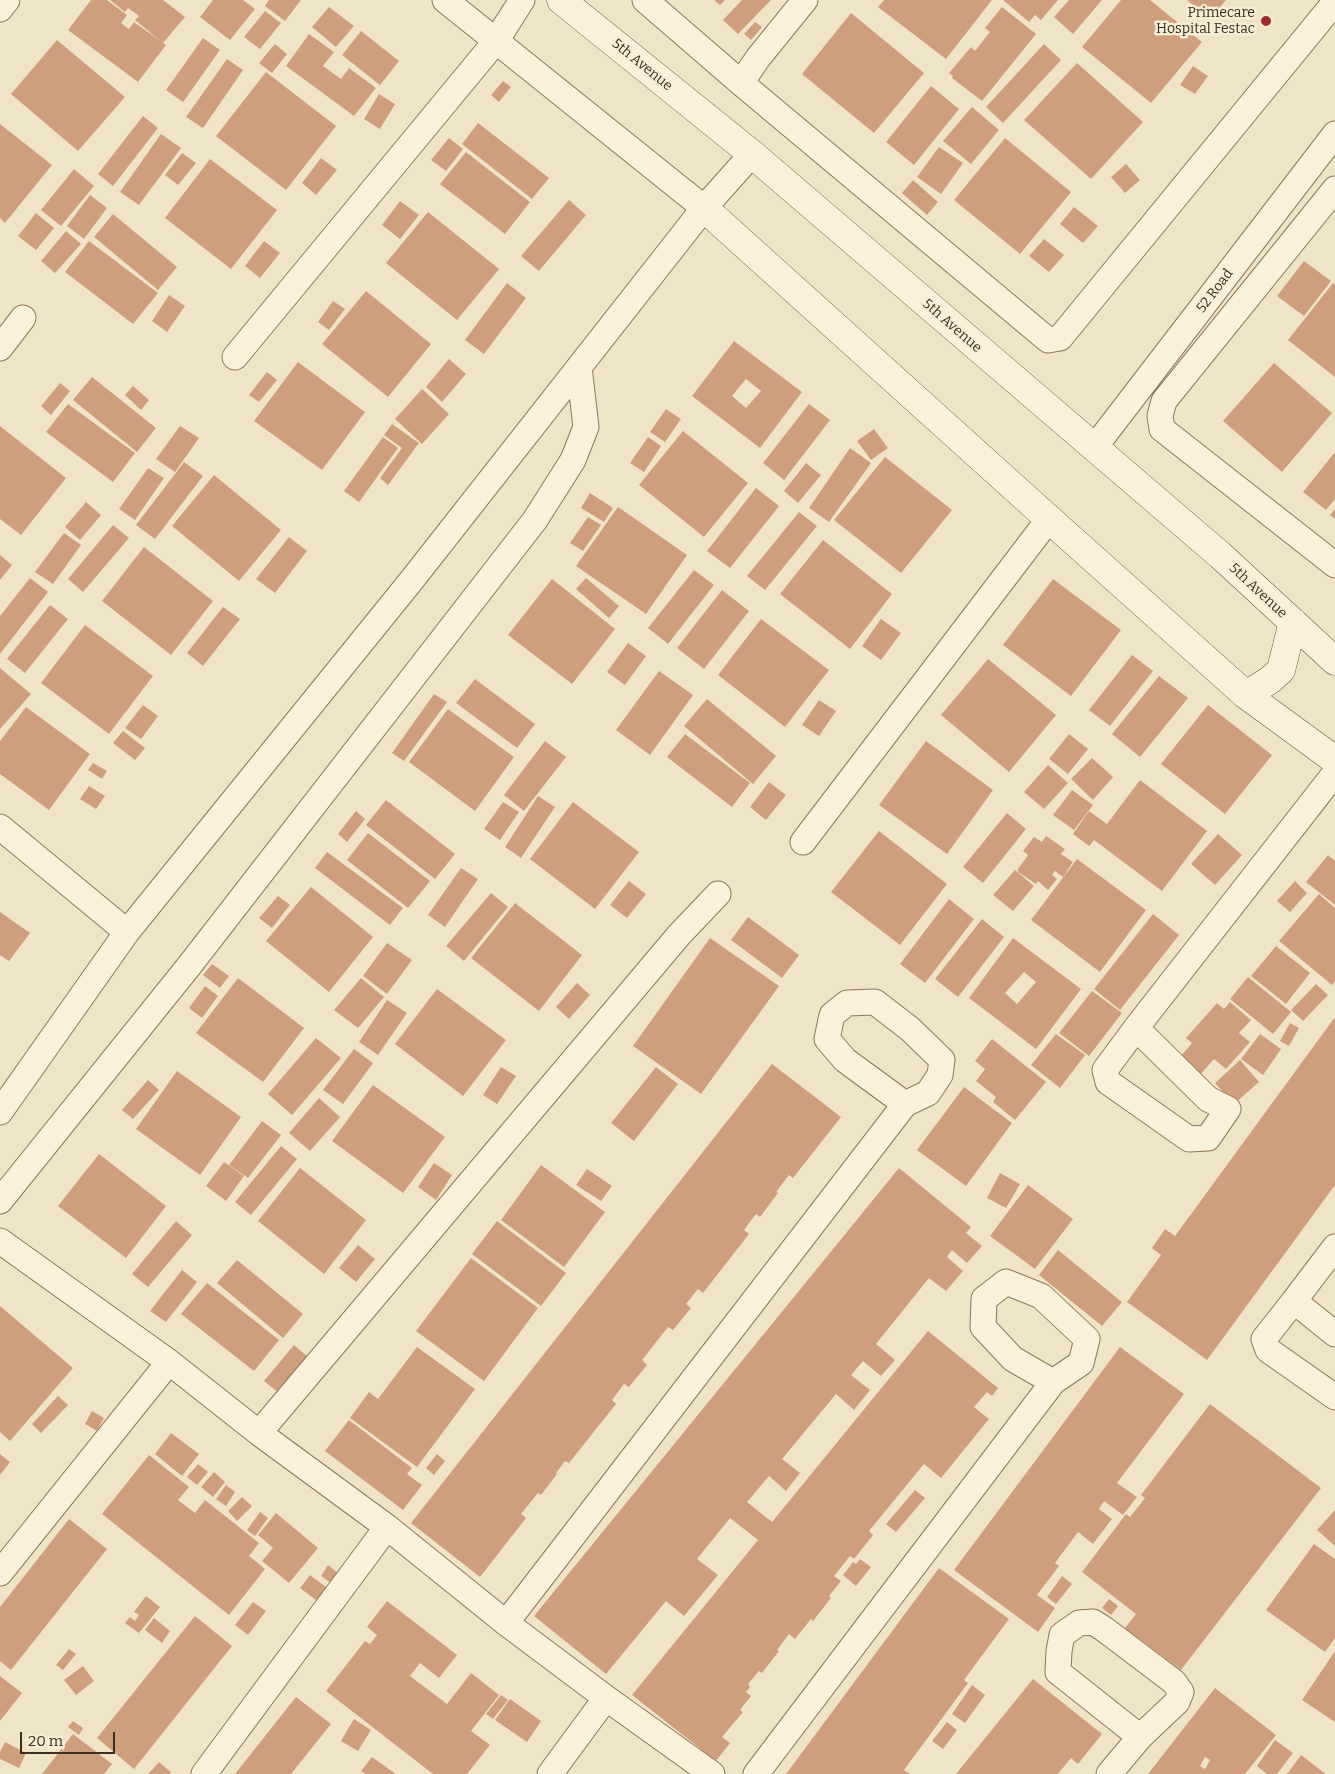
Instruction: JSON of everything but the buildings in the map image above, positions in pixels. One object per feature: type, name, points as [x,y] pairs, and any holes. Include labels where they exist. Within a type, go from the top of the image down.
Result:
[{"type":"street","points":[[0,9],[7,0]]},
{"type":"street","points":[[445,0],[704,208],[1246,695],[1335,760]]},
{"type":"street","points":[[234,357],[496,41],[522,0]]},
{"type":"street","name":"5th Avenue","points":[[560,0],[752,154],[1220,555],[1335,661]]},
{"type":"street","points":[[645,0],[741,83],[1048,340],[1060,338],[1335,2]]},
{"type":"street","points":[[741,83],[758,58],[805,0]]},
{"type":"street","name":"52 Road","points":[[1094,448],[1335,134]]},
{"type":"street","points":[[0,1112],[128,932],[411,581],[704,208],[752,154]]},
{"type":"street","points":[[1335,189],[1164,401],[1160,416],[1162,429],[1335,565]]},
{"type":"street","points":[[0,348],[23,318]]},
{"type":"street","points":[[0,1201],[189,966],[535,520],[573,460],[586,427],[579,367]]},
{"type":"street","points":[[803,842],[1048,519]]},
{"type":"street","points":[[1246,695],[1270,680],[1281,670],[1293,622]]},
{"type":"street","points":[[1136,1028],[1208,1099],[1228,1109],[1208,1138],[1189,1139],[1108,1082],[1105,1070],[1136,1028],[1335,773]]},
{"type":"street","points":[[0,827],[128,932]]},
{"type":"street","points":[[259,1433],[679,934],[718,894]]},
{"type":"street","points":[[506,1623],[904,1104],[928,1093],[940,1075],[942,1060],[910,1029],[875,1002],[847,1003],[832,1015],[827,1039],[845,1060],[904,1104]]},
{"type":"street","points":[[0,1241],[169,1362],[259,1433],[387,1527],[506,1623],[712,1774]]},
{"type":"street","points":[[1335,1247],[1264,1339],[1268,1350],[1335,1397]]},
{"type":"street","points":[[1294,1301],[1335,1334]]},
{"type":"street","points":[[0,1573],[169,1362]]},
{"type":"street","points":[[756,1774],[1053,1382]]},
{"type":"street","points":[[204,1774],[387,1527]]},
{"type":"street","points":[[1109,1774],[1140,1737],[1177,1702],[1181,1692],[1174,1682],[1104,1629],[1093,1622],[1079,1624],[1062,1635],[1058,1672],[1140,1737]]},
{"type":"street","points":[[550,1774],[606,1698]]},
{"type":"place","name":"Primecare Hospital Festac","points":[[1266,21]]}]
